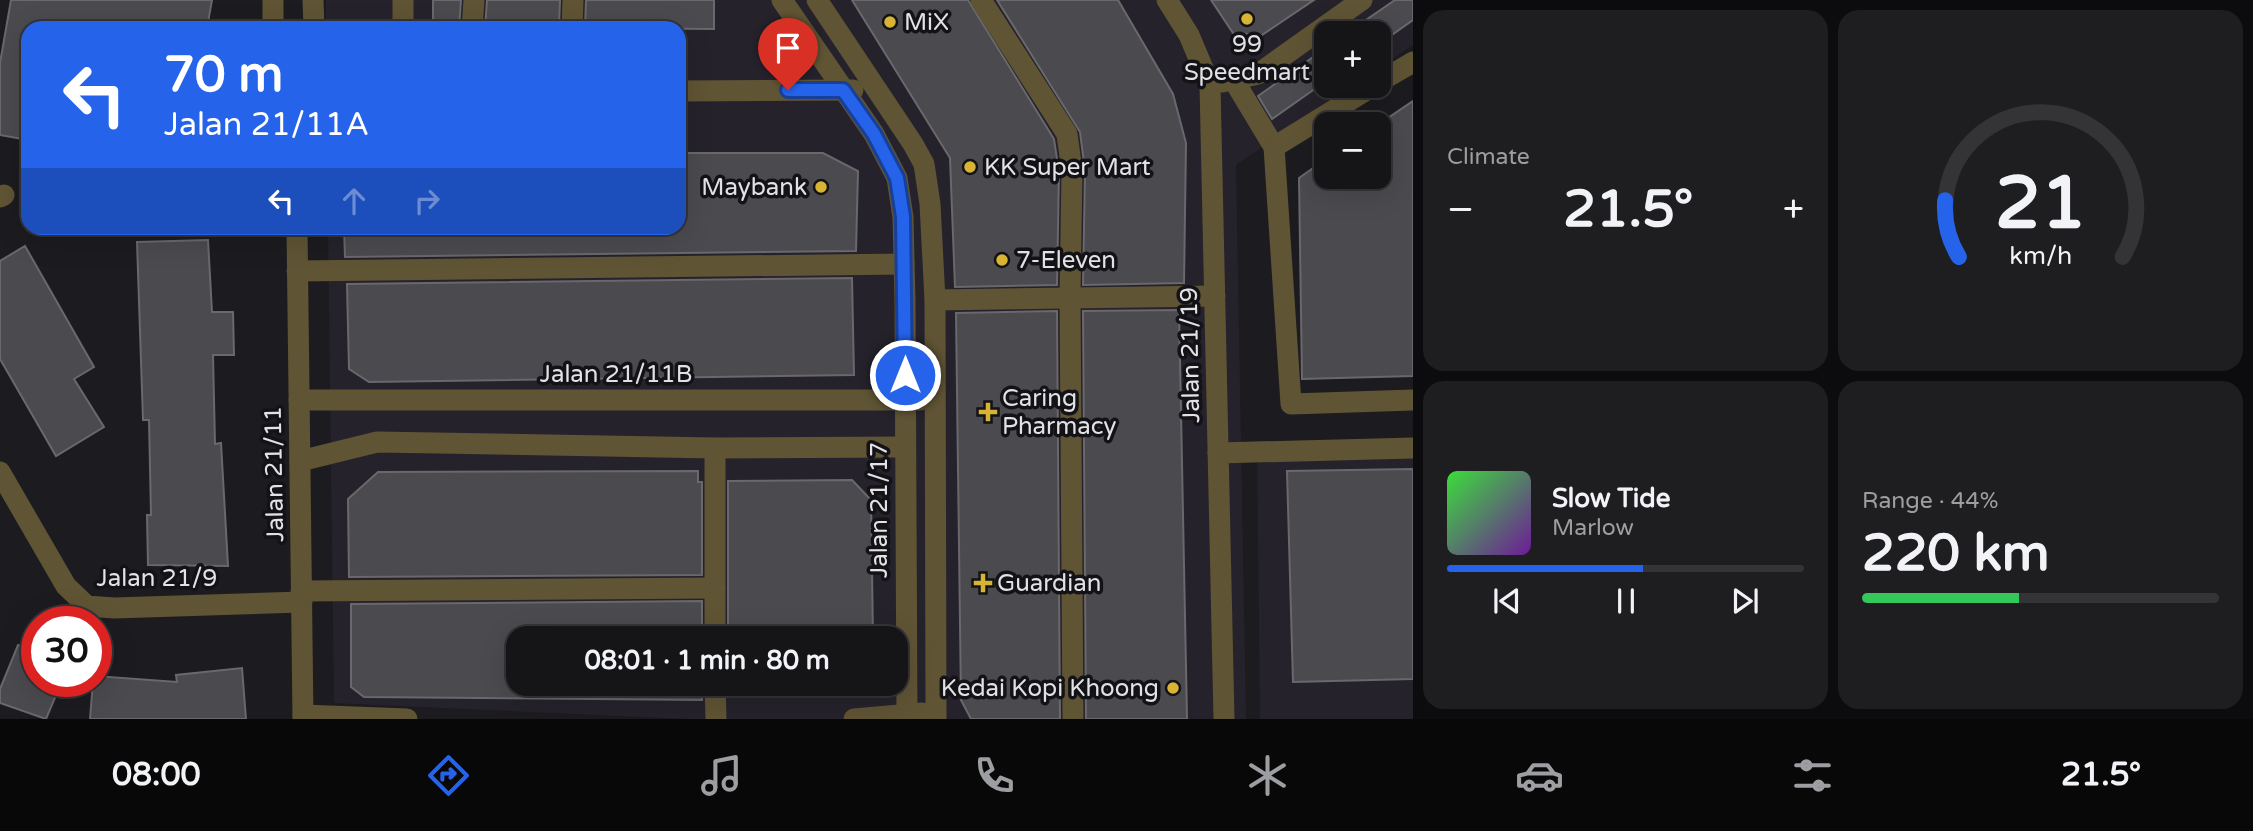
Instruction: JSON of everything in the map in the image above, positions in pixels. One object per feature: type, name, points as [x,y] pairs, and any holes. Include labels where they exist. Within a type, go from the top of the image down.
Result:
[{"type":"street","points":[[273,0],[273,21]]},
{"type":"street","points":[[313,0],[314,21]]},
{"type":"street","points":[[403,0],[403,21]]},
{"type":"street","points":[[472,21],[474,0]]},
{"type":"street","points":[[572,21],[573,0]]},
{"type":"street","name":"Jalan 21/17","points":[[782,0],[874,134],[897,178],[903,217],[904,264],[907,717]]},
{"type":"street","points":[[817,0],[923,164],[930,204],[935,300],[935,716],[854,719]]},
{"type":"street","points":[[981,0],[1067,134],[1072,171],[1070,296],[1073,719]]},
{"type":"street","name":"Jalan 21/19","points":[[1167,0],[1189,35],[1210,85],[1224,719]]},
{"type":"street","points":[[1210,85],[1258,74],[1362,0]]},
{"type":"street","points":[[1391,75],[1413,62]]},
{"type":"street","points":[[1233,79],[1274,146],[1291,404],[1413,400]]},
{"type":"street","points":[[686,91],[876,89]]},
{"type":"street","points":[[1274,146],[1353,98]]},
{"type":"street","name":"Jalan 21/11","points":[[297,235],[303,717]]},
{"type":"street","points":[[297,271],[904,264]]},
{"type":"street","points":[[935,300],[1215,296]]},
{"type":"street","name":"Jalan 21/11B","points":[[299,401],[933,400]]},
{"type":"street","points":[[300,461],[377,442],[715,449],[905,447]]},
{"type":"street","points":[[1218,453],[1413,448]]},
{"type":"street","points":[[715,449],[715,626]]},
{"type":"street","name":"Jalan 21/9","points":[[0,472],[66,586],[87,606],[114,608],[302,596],[715,588]]},
{"type":"street","points":[[715,696],[716,719]]},
{"type":"street","points":[[303,717],[407,719]]},
{"type":"shaded area","points":[[326,0],[1413,0],[1413,45],[1391,60],[1391,21],[1314,21],[1314,98],[1335,98],[1236,165],[1246,719],[687,719],[334,703],[328,235],[686,235],[686,21],[326,21]]},
{"type":"shaded area","points":[[1413,443],[1413,719],[1260,719],[1257,444]]},
{"type":"building","points":[[11,0],[212,0],[208,21],[21,21],[21,139],[0,135],[0,63]]},
{"type":"building","points":[[433,0],[461,0],[460,21],[433,21]]},
{"type":"building","points":[[487,0],[560,0],[559,21],[486,21]]},
{"type":"building","points":[[586,0],[714,0],[714,29],[686,29],[686,21],[585,21]]},
{"type":"building","points":[[852,0],[968,0],[1054,139],[1059,172],[1057,285],[955,287],[950,158]]},
{"type":"building","points":[[997,0],[1118,0],[1173,94],[1186,143],[1184,283],[1083,285],[1085,171],[1080,132]]},
{"type":"building","points":[[1211,0],[1314,0],[1262,35],[1233,33]]},
{"type":"building","points":[[1395,0],[1413,0],[1413,20],[1391,36],[1391,21],[1364,21]]},
{"type":"building","points":[[1314,56],[1314,89],[1272,119],[1258,96]]},
{"type":"building","points":[[1413,101],[1413,376],[1302,379],[1299,178],[1314,167],[1314,189],[1391,189],[1391,116]]},
{"type":"building","points":[[686,153],[823,153],[858,171],[856,251],[345,257],[344,235],[686,235]]},
{"type":"building","points":[[208,240],[212,312],[233,312],[234,355],[213,355],[215,444],[221,443],[228,566],[148,565],[147,515],[151,515],[149,420],[143,420],[137,242]]},
{"type":"building","points":[[25,246],[94,367],[74,379],[104,427],[56,456],[0,359],[0,261]]},
{"type":"building","points":[[852,278],[854,375],[369,382],[349,369],[347,284]]},
{"type":"building","points":[[1179,310],[1187,719],[1086,719],[1083,311]]},
{"type":"building","points":[[1057,311],[1060,719],[971,719],[961,700],[956,313]]},
{"type":"building","points":[[1413,469],[1413,679],[1293,682],[1287,471]]},
{"type":"building","points":[[698,471],[698,482],[702,482],[702,575],[349,577],[348,499],[378,472]]},
{"type":"building","points":[[852,480],[871,500],[873,626],[728,626],[728,481]]},
{"type":"building","points":[[702,601],[702,626],[506,626],[506,696],[702,696],[702,700],[364,697],[351,687],[351,604]]},
{"type":"building","points":[[18,645],[21,646],[21,697],[55,697],[46,719],[0,703],[0,689]]},
{"type":"building","points":[[242,668],[246,719],[90,719],[92,697],[112,697],[112,677],[177,682],[176,675]]},
{"type":"place","name":"99 Speedmart","points":[[1247,19]]},
{"type":"place","name":"MiX","points":[[890,22]]},
{"type":"place","name":"KK Super Mart","points":[[970,167]]},
{"type":"place","name":"Maybank","points":[[821,187]]},
{"type":"place","name":"7-Eleven","points":[[1002,260]]},
{"type":"place","name":"Caring Pharmacy","points":[[988,412]]},
{"type":"place","name":"Guardian","points":[[983,583]]},
{"type":"place","name":"Kedai Kopi Khoong","points":[[1173,688]]},
{"type":"route","points":[[788,90],[843,90],[874,134],[897,178],[903,217],[905,375]]}]
